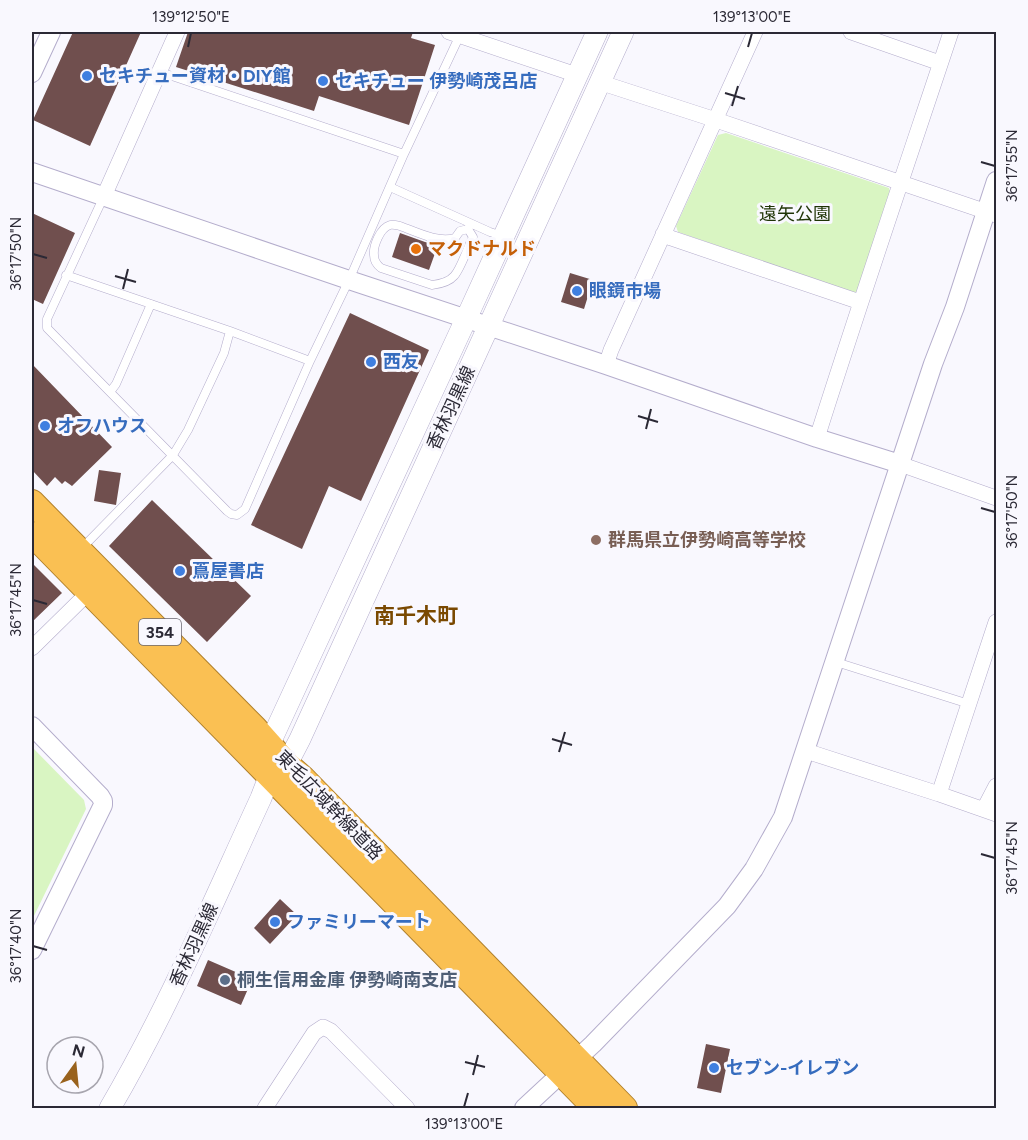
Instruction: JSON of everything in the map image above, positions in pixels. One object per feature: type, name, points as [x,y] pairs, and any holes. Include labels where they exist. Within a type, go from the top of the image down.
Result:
[{"type":"highway","name":"東毛広域幹線道路","points":[[32,502],[255,728],[269,745],[278,770]]},
{"type":"highway","name":"東毛広域幹線道路","points":[[32,534],[89,592],[278,770],[569,1067],[625,1108]]},
{"type":"highway","name":"東毛広域幹線道路","points":[[569,1067],[595,1108]]},
{"type":"main road","name":"香林羽黒線","points":[[269,745],[597,32]]},
{"type":"main road","name":"香林羽黒線","points":[[110,1108],[173,988],[261,798],[307,724],[622,32]]},
{"type":"street","points":[[32,73],[51,32]]},
{"type":"street","points":[[104,196],[177,32]]},
{"type":"street","points":[[606,365],[755,32]]},
{"type":"street","points":[[851,32],[940,63]]},
{"type":"street","points":[[817,438],[951,32]]},
{"type":"street","points":[[457,33],[577,75]]},
{"type":"street","points":[[599,82],[991,214]]},
{"type":"street","points":[[32,172],[996,498]]},
{"type":"street","points":[[524,1108],[569,1067],[727,906],[754,869],[783,817],[933,364],[991,214],[996,181]]},
{"type":"street","points":[[663,234],[860,302]]},
{"type":"street","points":[[32,648],[89,592]]},
{"type":"street","points":[[939,794],[996,626]]},
{"type":"street","points":[[32,726],[103,801],[32,950]]},
{"type":"street","points":[[806,751],[990,812],[996,786]]},
{"type":"street","points":[[265,1108],[315,1033],[323,1027],[331,1031],[407,1108]]},
{"type":"lane","points":[[104,196],[47,319],[47,328],[227,511],[231,514],[240,514],[245,509],[310,361],[349,280],[457,33]]},
{"type":"lane","points":[[160,72],[404,154]]},
{"type":"lane","points":[[390,187],[469,226],[503,237]]},
{"type":"lane","points":[[388,225],[400,226],[448,240],[456,238],[460,231],[469,226],[473,237],[455,276],[440,284],[432,285],[381,268],[374,259],[375,246],[382,230],[388,225]]},
{"type":"lane","points":[[66,275],[310,361]]},
{"type":"lane","points":[[110,392],[116,384],[152,304]]},
{"type":"lane","points":[[79,551],[173,455],[188,430],[224,353],[230,331]]},
{"type":"lane","points":[[836,662],[969,704]]},
{"type":"green space","name":"遠矢公園","points":[[726,133],[889,188],[891,195],[859,291],[853,293],[678,232],[676,226],[718,135]]},
{"type":"green space","points":[[32,747],[84,800],[86,809],[32,920]]},
{"type":"building","name":"セキチュー資材・DIY館","points":[[73,32],[141,32],[90,146],[33,120]]},
{"type":"building","name":"セキチュー 伊勢崎茂呂店","points":[[188,32],[413,32],[411,38],[435,45],[409,125],[319,96],[314,111],[176,67]]},
{"type":"building","points":[[32,213],[75,233],[43,304],[32,299]]},
{"type":"building","name":"マクドナルド","points":[[400,233],[438,245],[429,270],[392,257]]},
{"type":"building","name":"眼鏡市場","points":[[570,273],[593,280],[584,309],[561,302]]},
{"type":"building","points":[[350,313],[429,350],[361,501],[329,486],[302,549],[251,525]]},
{"type":"building","points":[[32,364],[112,447],[72,486],[65,481],[62,484],[55,477],[47,486],[32,470]]},
{"type":"building","points":[[99,470],[121,473],[116,505],[94,501]]},
{"type":"building","name":"蔦屋書店","points":[[152,500],[251,596],[207,642],[109,546]]},
{"type":"building","points":[[32,563],[62,593],[32,622]]},
{"type":"building","name":"ファミリーマート","points":[[280,899],[297,915],[270,944],[254,928]]},
{"type":"building","name":"桐生信用金庫 伊勢崎南支店","points":[[208,960],[238,973],[240,969],[254,975],[241,1005],[197,986]]},
{"type":"building","name":"セブン-イレブン","points":[[706,1044],[730,1049],[721,1093],[697,1088]]},
{"type":"place","name":"セキチュー資材・DIY館","points":[[87,76]]},
{"type":"place","name":"セキチュー 伊勢崎茂呂店","points":[[323,81]]},
{"type":"place","name":"マクドナルド","points":[[416,249]]},
{"type":"place","name":"眼鏡市場","points":[[577,291]]},
{"type":"place","name":"西友","points":[[371,362]]},
{"type":"place","name":"オフハウス","points":[[45,426]]},
{"type":"place","name":"群馬県立伊勢崎高等学校","points":[[596,540]]},
{"type":"place","name":"蔦屋書店","points":[[180,571]]},
{"type":"place","name":"ファミリーマート","points":[[275,922]]},
{"type":"place","name":"桐生信用金庫 伊勢崎南支店","points":[[225,980]]},
{"type":"place","name":"セブン-イレブン","points":[[714,1068]]},
{"type":"district","name":"南千木町","points":[[416,616]]}]
